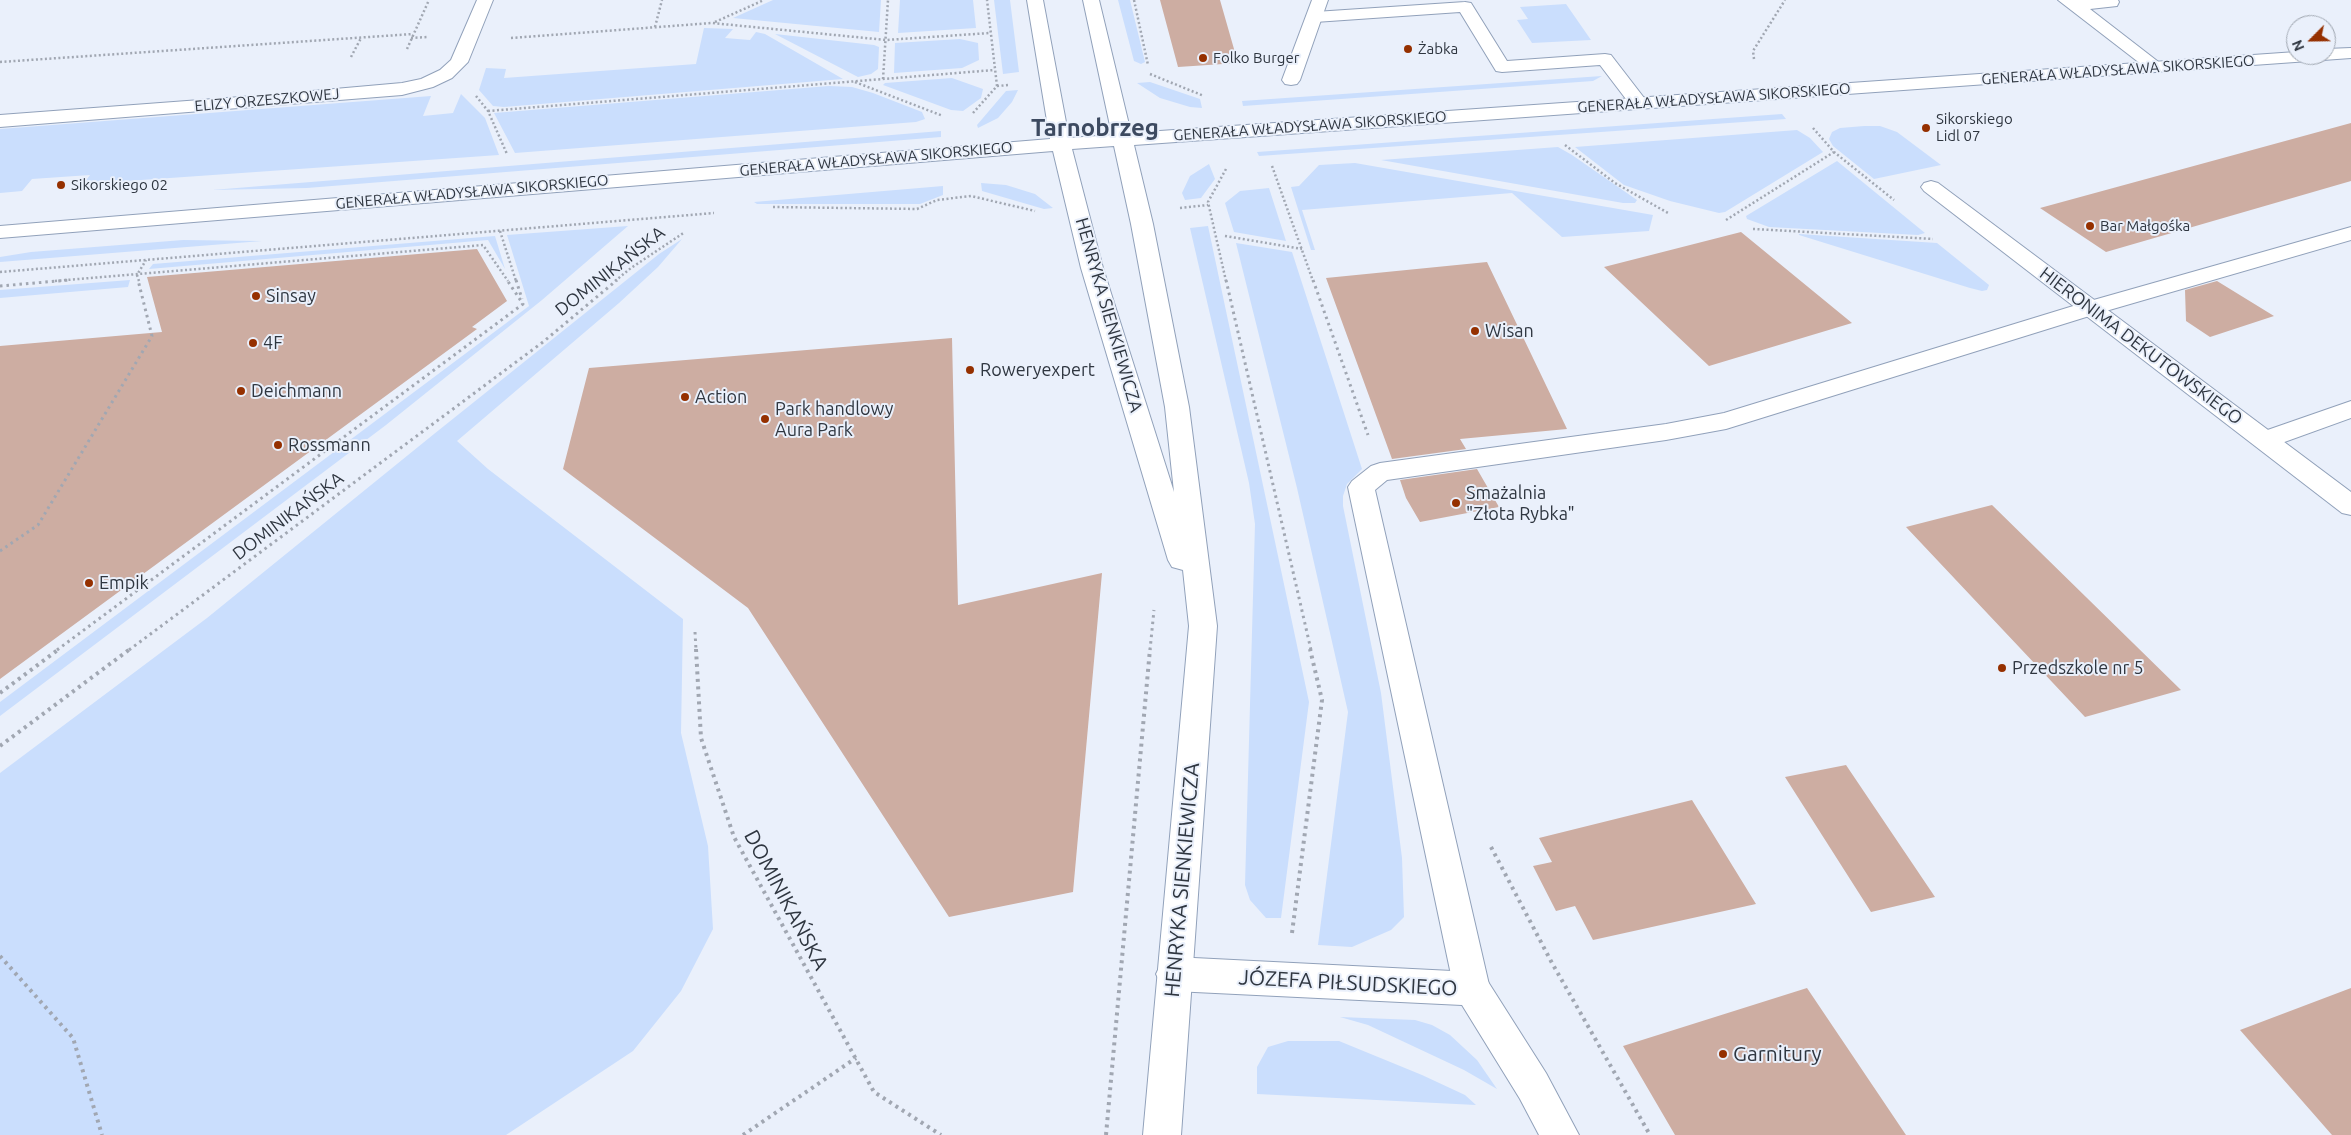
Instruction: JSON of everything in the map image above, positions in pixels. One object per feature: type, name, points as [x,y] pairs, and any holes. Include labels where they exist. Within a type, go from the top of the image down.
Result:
[{"type":"street","name":"ELIZY ORZESZKOWEJ","points":[[0,121],[267,101],[402,88],[427,83],[446,74],[459,62],[485,0]]},
{"type":"street","name":"HENRYKA SIENKIEWICZA","points":[[1035,0],[1048,81],[1061,144],[1092,268],[1203,626]]},
{"type":"street","name":"HENRYKA SIENKIEWICZA","points":[[1091,0],[1107,76],[1124,140],[1177,407],[1203,626],[1162,1135]]},
{"type":"street","points":[[1291,80],[1320,0]]},
{"type":"street","points":[[2070,3],[2111,2],[2108,0]]},
{"type":"street","points":[[2070,3],[2156,67]]},
{"type":"street","points":[[1315,17],[1465,7],[1502,67],[1605,59],[1639,104]]},
{"type":"street","name":"GENERAŁA WŁADYSŁAWA SIKORSKIEGO","points":[[0,232],[1061,144],[2351,53]]},
{"type":"street","name":"HIERONIMA DEKUTOWSKIEGO","points":[[1931,187],[2351,506]]},
{"type":"street","points":[[1472,989],[1361,487],[1380,472],[1666,432],[1726,420],[2090,308],[2351,233]]},
{"type":"street","points":[[2265,440],[2351,409]]},
{"type":"street","name":"JÓZEFA PIŁSUDSKIEGO","points":[[1174,974],[1472,989],[1534,1086],[1560,1135]]},
{"type":"path","points":[[0,62],[413,34],[429,0]]},
{"type":"path","points":[[655,27],[662,0]]},
{"type":"path","points":[[712,23],[764,0]]},
{"type":"path","points":[[883,78],[888,0]]},
{"type":"path","points":[[1134,0],[1149,62],[1148,67]]},
{"type":"path","points":[[1755,65],[1753,51],[1784,0]]},
{"type":"path","points":[[510,38],[712,23],[886,40],[990,32]]},
{"type":"path","points":[[488,111],[994,70]]},
{"type":"path","points":[[852,81],[945,116]]},
{"type":"path","points":[[471,89],[488,111],[510,161]]},
{"type":"path","points":[[1812,127],[1834,152],[1895,202]]},
{"type":"path","points":[[1573,143],[1563,144],[1615,183],[1668,212]]},
{"type":"path","points":[[1726,220],[1834,152]]},
{"type":"path","points":[[1228,164],[1208,205],[1322,700],[1287,980]]},
{"type":"path","points":[[765,207],[917,209],[937,200],[971,196],[1037,211]]},
{"type":"path","points":[[1181,207],[1208,205]]},
{"type":"path","points":[[0,272],[714,213]]},
{"type":"path","points":[[1753,229],[1942,239]]},
{"type":"path","points":[[500,231],[523,304]]},
{"type":"path","name":"DOMINIKAŃSKA","points":[[0,746],[543,342],[631,268],[685,232]]},
{"type":"path","points":[[1226,236],[1302,249]]},
{"type":"path","points":[[0,286],[483,246],[523,304]]},
{"type":"path","points":[[0,551],[38,525],[152,336],[137,274],[146,260]]},
{"type":"path","points":[[0,693],[523,304]]},
{"type":"path","points":[[1106,1135],[1154,609]]},
{"type":"path","name":"DOMINIKAŃSKA","points":[[695,632],[701,738],[734,838],[874,1092],[940,1135]]},
{"type":"path","points":[[0,956],[3,957],[73,1038],[102,1135]]},
{"type":"path","points":[[743,1135],[856,1058]]},
{"type":"shaded area","points":[[773,0],[881,0],[879,32],[733,18]]},
{"type":"shaded area","points":[[900,0],[973,0],[976,28],[898,33]]},
{"type":"shaded area","points":[[994,0],[1010,0],[1019,72],[1003,74]]},
{"type":"shaded area","points":[[1118,0],[1130,0],[1145,62],[1141,64],[1134,61]]},
{"type":"shaded area","points":[[1566,4],[1591,40],[1532,43],[1517,20],[1528,19],[1520,7]]},
{"type":"shaded area","points":[[704,28],[733,29],[725,38],[750,40],[756,32],[765,34],[843,79],[504,107],[493,106],[479,90],[486,68],[506,69],[504,78],[696,64]]},
{"type":"shaded area","points":[[775,34],[874,45],[879,47],[878,69],[871,74],[858,77]]},
{"type":"shaded area","points":[[960,39],[978,43],[979,60],[962,68],[894,73],[895,43]]},
{"type":"shaded area","points":[[1602,76],[1593,81],[1243,106],[1242,101]]},
{"type":"shaded area","points":[[952,78],[983,89],[981,98],[963,111],[951,110],[883,85],[885,83]]},
{"type":"shaded area","points":[[1150,82],[1200,99],[1202,108],[1190,107],[1160,98],[1137,83]]},
{"type":"shaded area","points":[[829,86],[852,87],[873,93],[922,112],[925,119],[916,122],[515,153],[494,113]]},
{"type":"shaded area","points":[[1018,90],[1012,102],[998,118],[978,128],[977,125],[1006,91]]},
{"type":"shaded area","points":[[461,94],[485,118],[499,155],[127,181],[82,186],[90,175],[32,179],[22,191],[0,193],[0,129],[431,96],[423,116],[453,113]]},
{"type":"shaded area","points":[[1782,114],[1786,119],[1259,156],[1257,152]]},
{"type":"shaded area","points":[[1880,126],[1897,132],[1941,165],[1874,179],[1833,146],[1829,139],[1832,132],[1840,128]]},
{"type":"shaded area","points":[[1797,130],[1810,138],[1823,152],[1725,212],[1719,213],[1670,201],[1624,185],[1575,147]]},
{"type":"shaded area","points":[[941,131],[941,137],[307,188],[212,190]]},
{"type":"shaded area","points":[[1558,147],[1637,200],[1635,203],[1623,203],[1381,160]]},
{"type":"shaded area","points":[[1837,161],[1925,233],[1918,235],[1769,227],[1747,219],[1746,216]]},
{"type":"shaded area","points":[[1355,163],[1653,215],[1649,231],[1562,237],[1512,193],[1302,210],[1315,250],[1311,250],[1291,187],[1299,186],[1319,165]]},
{"type":"shaded area","points":[[1209,164],[1215,179],[1201,198],[1185,200],[1182,193],[1190,176]]},
{"type":"shaded area","points":[[981,183],[1006,185],[1035,194],[1053,208],[1044,209],[982,191]]},
{"type":"shaded area","points":[[943,186],[943,195],[920,204],[757,204],[754,202]]},
{"type":"shaded area","points":[[1269,188],[1286,241],[1234,232],[1225,203],[1240,191]]},
{"type":"shaded area","points":[[628,226],[542,300],[386,425],[0,716],[0,702],[529,306],[507,235]]},
{"type":"shaded area","points":[[1208,226],[1309,702],[1281,918],[1266,918],[1250,900],[1245,885],[1255,524],[1249,483],[1190,228]]},
{"type":"shaded area","points":[[1799,234],[1937,243],[1989,285],[1987,290],[1982,291],[1970,288]]},
{"type":"shaded area","points":[[495,236],[505,269],[488,240],[149,269],[153,264]]},
{"type":"shaded area","points":[[682,239],[658,267],[619,303],[457,441],[488,469],[683,619],[681,733],[708,846],[713,929],[681,991],[633,1051],[506,1135],[0,1135],[0,773],[207,618],[659,254]]},
{"type":"shaded area","points":[[183,240],[262,241],[0,262],[0,257],[31,252]]},
{"type":"shaded area","points":[[1236,243],[1292,252],[1362,469],[1347,484],[1343,496],[1343,506],[1381,693],[1402,858],[1404,917],[1391,930],[1352,947],[1318,945],[1348,712],[1297,488]]},
{"type":"shaded area","points":[[130,280],[128,287],[0,298],[0,290]]},
{"type":"shaded area","points":[[1340,1017],[1415,1020],[1432,1025],[1450,1035],[1477,1060],[1497,1089],[1464,1070],[1368,1025]]},
{"type":"shaded area","points":[[1288,1041],[1339,1041],[1465,1095],[1476,1105],[1257,1094],[1257,1067],[1268,1047]]},
{"type":"building","points":[[1160,0],[1220,0],[1238,63],[1178,67]]},
{"type":"building","points":[[2351,123],[2351,181],[2106,252],[2040,208]]},
{"type":"building","points":[[1741,232],[1852,323],[1709,366],[1604,267]]},
{"type":"building","points":[[477,249],[507,301],[472,327],[477,329],[0,679],[0,346],[162,332],[147,277]]},
{"type":"building","points":[[1487,262],[1567,429],[1460,439],[1466,449],[1392,459],[1326,278]]},
{"type":"building","points":[[2217,281],[2274,316],[2210,337],[2186,321],[2185,290]]},
{"type":"building","points":[[952,338],[958,605],[1102,573],[1073,892],[949,917],[748,608],[563,469],[589,368]]},
{"type":"building","points":[[1477,469],[1499,507],[1420,522],[1406,498],[1400,480]]},
{"type":"building","points":[[1992,505],[2181,690],[2085,717],[1906,527]]},
{"type":"building","points":[[1846,765],[1935,897],[1871,912],[1785,777]]},
{"type":"building","points":[[1692,800],[1756,904],[1593,940],[1575,906],[1556,911],[1533,866],[1552,862],[1539,838]]},
{"type":"building","points":[[1807,988],[1906,1135],[1675,1135],[1623,1046]]},
{"type":"building","points":[[2351,988],[2351,1135],[2332,1135],[2240,1030]]},
{"type":"place","name":"Żabka","points":[[1408,49]]},
{"type":"place","name":"Folko Burger","points":[[1203,58]]},
{"type":"place","name":"Sikorskiego Lidl 07","points":[[1926,128]]},
{"type":"place","name":"Sikorskiego 02","points":[[61,185]]},
{"type":"place","name":"Bar Małgośka","points":[[2090,226]]},
{"type":"place","name":"Sinsay","points":[[256,296]]},
{"type":"place","name":"Wisan","points":[[1475,331]]},
{"type":"place","name":"4F","points":[[253,343]]},
{"type":"place","name":"Roweryexpert","points":[[970,370]]},
{"type":"place","name":"Deichmann","points":[[241,391]]},
{"type":"place","name":"Action","points":[[685,397]]},
{"type":"place","name":"Park handlowy Aura Park","points":[[765,419]]},
{"type":"place","name":"Rossmann","points":[[278,445]]},
{"type":"place","name":"Smażalnia \"Złota Rybka\"","points":[[1456,503]]},
{"type":"place","name":"Empik","points":[[89,583]]},
{"type":"place","name":"Przedszkole nr 5","points":[[2002,668]]},
{"type":"place","name":"Garnitury","points":[[1723,1054]]},
{"type":"district","name":"Tarnobrzeg","points":[[1095,128]]}]
